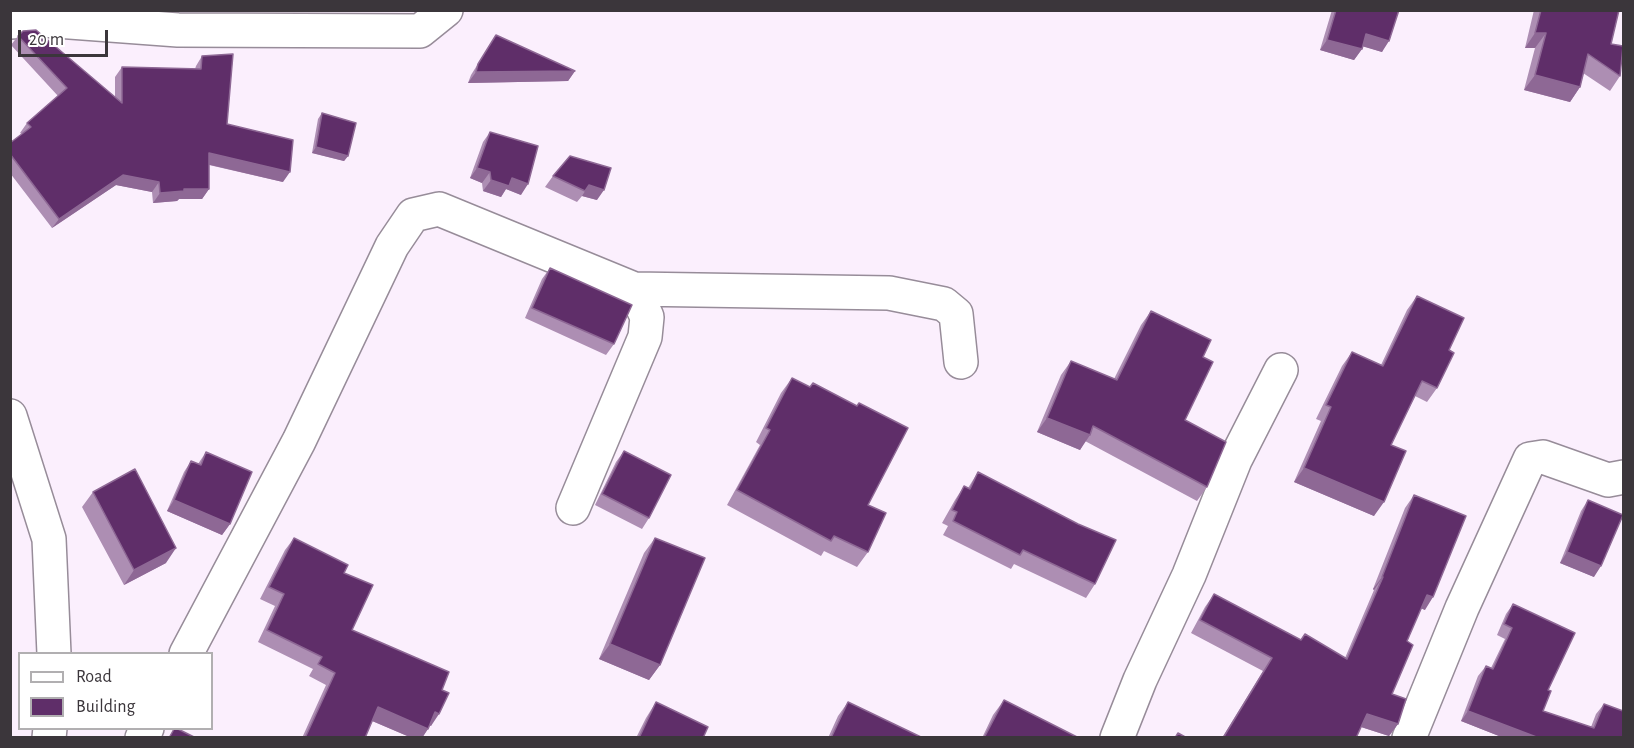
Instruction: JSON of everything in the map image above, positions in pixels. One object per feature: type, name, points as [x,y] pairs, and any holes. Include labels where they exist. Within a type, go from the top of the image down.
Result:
[{"type":"street","points":[[10,22],[43,20],[178,30],[420,31],[446,10]]},
{"type":"street","points":[[187,652],[300,441],[392,246],[413,215],[439,209],[634,289],[889,292],[944,303],[956,314],[961,362]]},
{"type":"street","points":[[573,508],[645,336],[646,317],[634,289]]},
{"type":"street","points":[[1117,738],[1140,680],[1189,575],[1235,460],[1281,370]]},
{"type":"street","points":[[10,416],[49,539],[54,652]]},
{"type":"street","points":[[1409,738],[1462,608],[1530,459],[1543,457],[1608,480],[1623,477]]},
{"type":"building","points":[[1336,10],[1399,10],[1389,41],[1366,34],[1362,49],[1327,40]]},
{"type":"building","points":[[1541,10],[1619,10],[1611,44],[1623,46],[1620,76],[1588,54],[1580,87],[1535,75],[1546,33],[1535,33]]},
{"type":"building","points":[[36,30],[122,103],[122,67],[201,69],[202,56],[233,54],[227,124],[293,140],[290,172],[209,153],[209,189],[184,189],[184,191],[160,193],[159,182],[123,175],[59,219],[10,154],[10,143],[31,127],[27,123],[67,88],[18,36],[23,31]]},
{"type":"building","points":[[496,35],[575,71],[476,72],[478,64]]},
{"type":"building","points":[[322,113],[356,123],[348,156],[316,147]]},
{"type":"building","points":[[490,132],[538,146],[528,184],[512,178],[509,186],[491,180],[490,172],[477,168]]},
{"type":"building","points":[[570,156],[611,168],[604,190],[589,185],[585,191],[553,176]]},
{"type":"building","points":[[550,268],[632,305],[614,344],[532,308]]},
{"type":"building","points":[[1417,296],[1464,318],[1449,350],[1454,353],[1437,388],[1422,381],[1391,445],[1406,451],[1384,502],[1304,468],[1331,407],[1326,405],[1352,352],[1383,366]]},
{"type":"building","points":[[1151,311],[1211,340],[1203,357],[1213,362],[1185,420],[1226,442],[1207,487],[1093,426],[1090,435],[1047,418],[1071,361],[1117,380]]},
{"type":"building","points":[[792,378],[810,387],[813,383],[857,406],[859,403],[908,428],[868,505],[886,513],[868,552],[834,536],[831,541],[737,490],[770,430],[766,428]]},
{"type":"building","points":[[624,451],[671,475],[649,518],[602,494]]},
{"type":"building","points":[[206,452],[252,472],[230,524],[174,500],[191,461],[201,465]]},
{"type":"building","points":[[135,469],[176,548],[134,570],[93,492]]},
{"type":"building","points":[[978,472],[1078,524],[1116,540],[1095,584],[1023,550],[1020,555],[953,521],[957,512],[952,510],[964,486],[970,489]]},
{"type":"building","points":[[1414,495],[1466,516],[1433,597],[1427,595],[1407,641],[1413,645],[1392,694],[1406,699],[1398,724],[1367,714],[1356,738],[1223,738],[1272,658],[1200,620],[1214,594],[1301,640],[1305,634],[1347,659],[1383,577]]},
{"type":"building","points":[[1588,500],[1623,515],[1601,566],[1567,552]]},
{"type":"building","points":[[294,538],[348,565],[344,573],[373,585],[352,630],[449,672],[442,690],[449,693],[439,714],[435,712],[428,729],[378,707],[365,738],[305,738],[335,673],[318,664],[322,657],[267,630],[284,594],[269,587]]},
{"type":"building","points":[[655,538],[705,558],[660,665],[610,644]]},
{"type":"building","points":[[1513,604],[1575,633],[1548,690],[1551,691],[1543,711],[1594,728],[1604,704],[1623,711],[1623,738],[1539,738],[1468,711],[1486,666],[1493,669],[1512,628],[1504,624]]},
{"type":"building","points":[[1004,700],[1079,738],[984,738]]},
{"type":"building","points":[[656,702],[708,727],[703,738],[639,738]]},
{"type":"building","points":[[848,702],[923,738],[831,738]]},
{"type":"building","points":[[173,730],[180,730],[196,738],[169,738]]},
{"type":"building","points":[[1178,733],[1187,738],[1175,738]]}]
